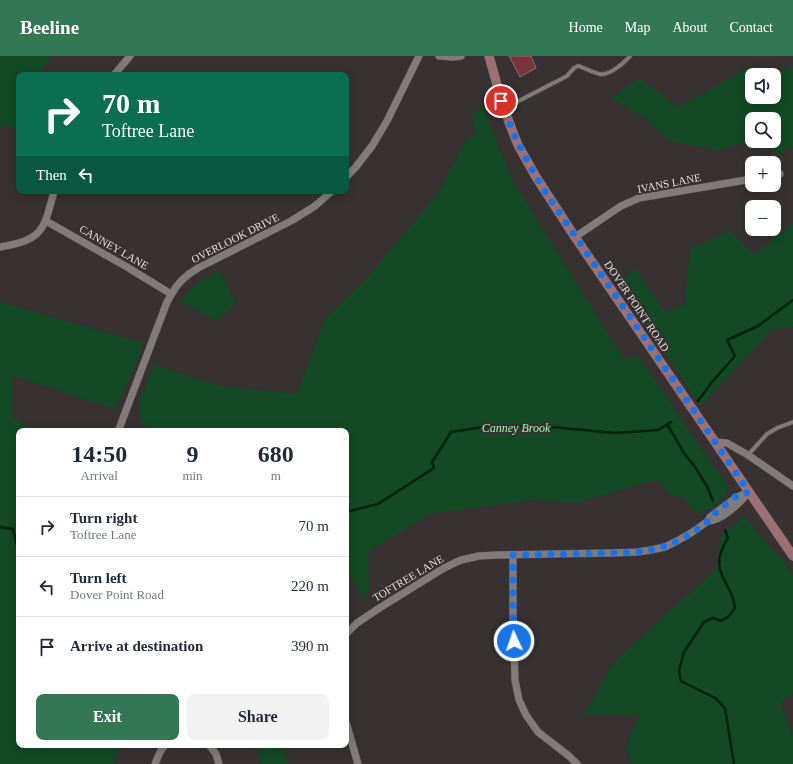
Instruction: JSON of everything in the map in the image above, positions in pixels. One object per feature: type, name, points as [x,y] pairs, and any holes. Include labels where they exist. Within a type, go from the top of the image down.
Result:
[{"type":"main road","name":"DOVER POINT ROAD","points":[[489,56],[498,92],[518,145],[546,193],[793,556]]},
{"type":"street","points":[[117,72],[130,56]]},
{"type":"street","points":[[349,174],[372,146],[380,133],[419,56]]},
{"type":"street","points":[[440,56],[461,56]]},
{"type":"street","name":"IVANS LANE","points":[[575,237],[621,206],[639,198],[745,180]]},
{"type":"street","points":[[0,247],[18,244],[37,234],[46,221],[53,194]]},
{"type":"street","name":"OVERLOOK DRIVE","points":[[119,428],[167,302],[181,281],[198,268],[291,221],[315,206],[329,194]]},
{"type":"street","name":"CANNEY LANE","points":[[46,221],[171,294]]},
{"type":"street","points":[[716,442],[728,443],[793,486]]},
{"type":"street","name":"TOFTREE LANE","points":[[349,631],[357,623],[381,607],[444,568],[461,560],[479,556],[611,553],[651,550],[678,541],[708,521],[714,521],[741,502],[749,492]]},
{"type":"street","points":[[513,555],[513,615],[516,680],[519,700],[526,716],[538,732],[577,764]]},
{"type":"street","points":[[349,732],[358,764]]},
{"type":"street","points":[[155,764],[163,748]]},
{"type":"street","points":[[211,748],[216,754],[219,764]]},
{"type":"lane","points":[[504,109],[567,76],[574,68],[578,66],[601,75],[613,70],[630,56]]},
{"type":"lane","points":[[748,455],[767,434],[777,428],[793,422]]},
{"type":"green space","points":[[0,56],[51,56],[41,72],[16,72],[16,129],[4,124],[0,129]]},
{"type":"green space","points":[[793,64],[793,146],[779,155],[771,148],[781,148],[781,112],[745,112],[745,141],[717,151],[666,140],[648,120],[611,98],[640,78],[677,107],[703,94],[745,69],[745,104],[781,104],[781,71],[785,71]]},
{"type":"green space","points":[[482,105],[511,178],[624,360],[637,354],[727,485],[726,496],[702,515],[699,511],[695,513],[683,497],[671,496],[659,481],[648,482],[576,503],[533,500],[431,514],[368,551],[369,591],[365,600],[349,576],[349,428],[148,428],[140,420],[140,398],[154,365],[221,386],[297,394],[325,319],[365,280],[438,194],[465,142],[476,134],[472,118]]},
{"type":"green space","points":[[793,223],[793,327],[772,330],[701,406],[649,330],[622,281],[635,268],[665,312],[685,304],[690,249],[730,231],[754,255],[777,236],[781,236],[781,233]]},
{"type":"green space","points":[[219,271],[236,303],[216,321],[181,301],[198,284]]},
{"type":"green space","points":[[0,302],[143,343],[139,358],[115,409],[13,376],[12,417],[31,428],[16,428],[16,748],[119,748],[114,764],[0,764]]},
{"type":"green space","points":[[744,516],[773,551],[784,561],[793,576],[793,693],[780,703],[793,736],[793,764],[632,764],[626,746],[639,715],[584,715],[615,661],[715,571],[722,536]]},
{"type":"green space","points":[[257,748],[284,748],[288,764],[261,764]]},
{"type":"building","points":[[509,56],[531,56],[536,68],[520,77]]},
{"type":"waterway","name":"Canney Brook","points":[[698,401],[712,382],[735,356],[727,340],[758,326],[793,300]]},
{"type":"waterway","name":"Canney Brook","points":[[349,511],[378,504],[434,468],[432,462],[451,432],[489,426],[551,427],[615,433],[658,430],[671,422]]},
{"type":"waterway","points":[[667,424],[684,453],[708,488],[713,501]]},
{"type":"waterway","name":"Canney Brook","points":[[0,527],[13,529],[16,542]]},
{"type":"waterway","points":[[725,530],[728,538],[721,551],[719,565],[722,576],[731,592],[735,608],[728,617],[721,621],[713,618],[704,622],[684,652],[679,670],[681,681],[715,698],[725,708],[734,764]]},
{"type":"route","points":[[501,101],[518,145],[546,193],[749,492],[736,496],[692,533],[678,541],[651,550],[611,553],[513,555],[514,641]]}]
